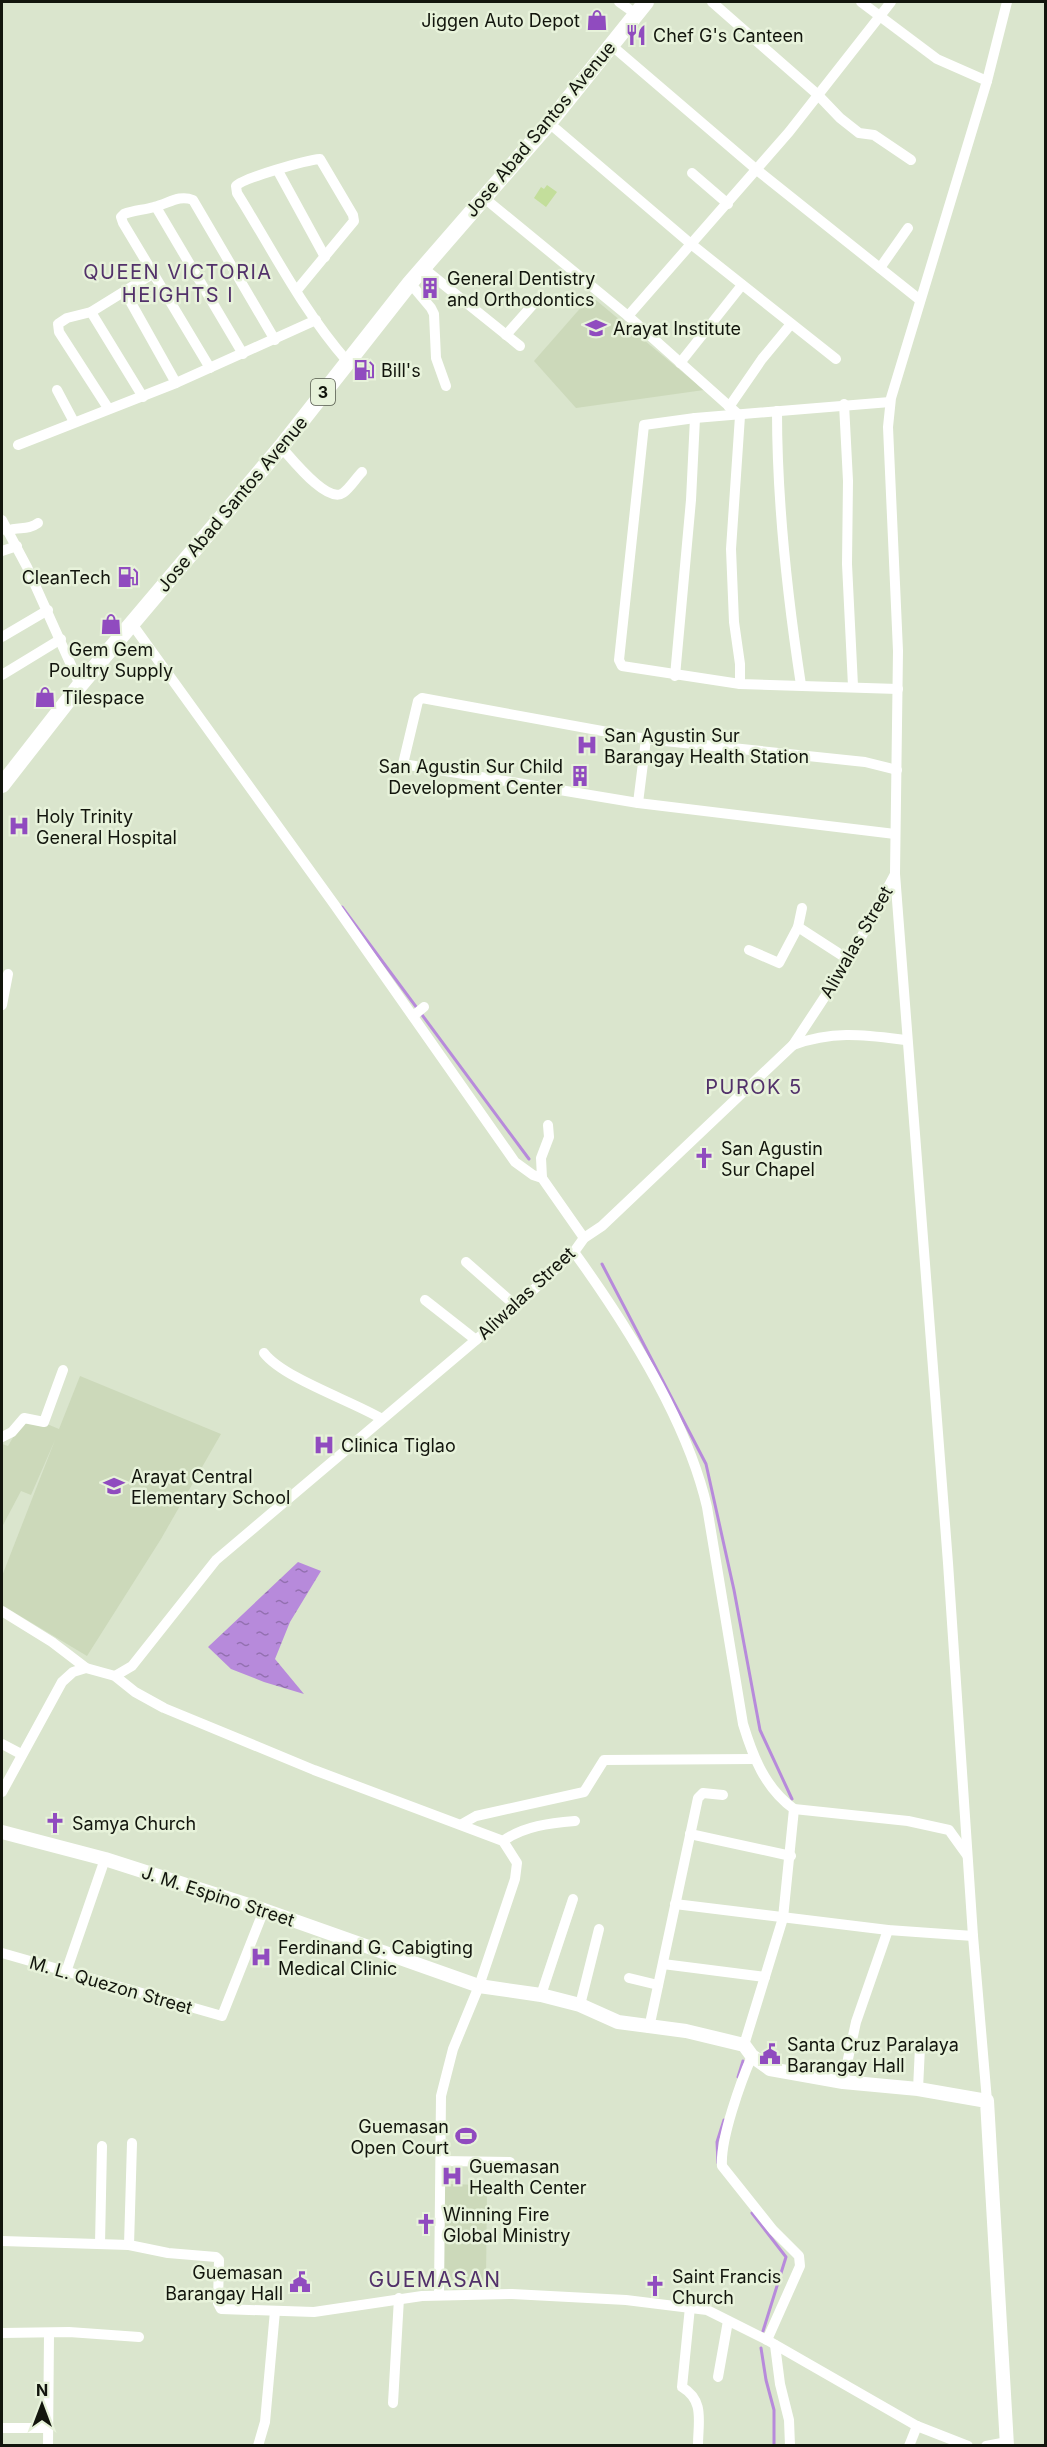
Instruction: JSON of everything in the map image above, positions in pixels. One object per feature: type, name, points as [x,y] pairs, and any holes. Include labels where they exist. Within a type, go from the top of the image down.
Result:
[{"type":"highway","name":"Jose Abad Santos Avenue","points":[[2,785],[80,685],[281,447],[410,283],[549,123],[641,8]]},
{"type":"main road","name":"J. M. Espino Street","points":[[2,1832],[105,1859],[264,1910],[479,1986],[541,1995],[580,2005],[618,2022],[649,2028],[686,2031],[748,2050],[770,2069],[843,2082],[918,2089],[987,2101]]},
{"type":"main road","points":[[987,2101],[1007,2444]]},
{"type":"street","points":[[619,2],[641,8]]},
{"type":"street","points":[[712,2],[817,94],[840,118],[859,133],[874,135],[911,160]]},
{"type":"street","points":[[861,2],[937,59],[987,81]]},
{"type":"street","points":[[628,316],[789,132],[891,2]]},
{"type":"street","points":[[987,2101],[895,874],[898,689],[889,468],[890,402],[987,81],[1007,2]]},
{"type":"street","points":[[611,45],[757,170],[921,300]]},
{"type":"street","points":[[549,123],[691,244],[836,359]]},
{"type":"street","points":[[297,290],[354,221],[353,215],[320,159],[256,176],[239,182],[236,186],[237,193],[316,321],[347,361]]},
{"type":"street","points":[[278,171],[325,257]]},
{"type":"street","points":[[692,173],[728,204]]},
{"type":"street","points":[[483,197],[628,316],[740,416]]},
{"type":"street","points":[[210,368],[121,217],[174,199],[193,200],[275,340]]},
{"type":"street","points":[[156,207],[243,354]]},
{"type":"street","points":[[880,268],[908,228]]},
{"type":"street","points":[[423,268],[520,346]]},
{"type":"street","points":[[108,408],[57,327],[61,321],[91,312],[154,273]]},
{"type":"street","points":[[410,283],[434,315],[436,358],[446,386]]},
{"type":"street","points":[[680,363],[742,285]]},
{"type":"street","points":[[124,292],[176,383]]},
{"type":"street","points":[[506,335],[537,300]]},
{"type":"street","points":[[91,312],[143,397]]},
{"type":"street","points":[[18,445],[108,408],[143,397],[316,321]]},
{"type":"street","points":[[729,407],[762,359],[791,324]]},
{"type":"street","points":[[57,390],[74,422]]},
{"type":"street","points":[[890,402],[844,404],[644,425],[620,660],[621,666],[675,676],[740,684],[898,689]]},
{"type":"street","points":[[844,404],[848,481],[848,598],[853,686]]},
{"type":"street","points":[[777,411],[777,464],[783,556],[801,685]]},
{"type":"street","points":[[740,416],[731,549],[734,622],[740,664],[740,684]]},
{"type":"street","points":[[675,676],[691,500],[695,418]]},
{"type":"street","points":[[281,447],[322,490],[333,496],[342,494],[362,472]]},
{"type":"street","points":[[2,520],[6,534],[16,546],[48,610],[80,685]]},
{"type":"street","points":[[6,534],[15,528],[27,530],[39,524]]},
{"type":"street","points":[[2,551],[16,546]]},
{"type":"street","points":[[2,637],[48,610]]},
{"type":"street","points":[[132,624],[414,1015],[515,1162],[533,1175],[542,1178]]},
{"type":"street","points":[[2,674],[61,639]]},
{"type":"street","points":[[895,834],[638,803],[403,764],[418,701],[422,698],[646,739],[865,762],[897,770]]},
{"type":"street","points":[[638,803],[646,739]]},
{"type":"street","name":"Aliwalas Street","points":[[115,1676],[132,1666],[216,1560],[516,1306],[574,1252],[584,1238],[602,1226],[793,1045],[849,960],[895,874]]},
{"type":"street","points":[[749,950],[779,963],[798,927],[802,908]]},
{"type":"street","points":[[798,927],[849,960]]},
{"type":"street","points":[[2,1005],[8,974]]},
{"type":"street","points":[[414,1015],[424,1007]]},
{"type":"street","points":[[793,1045],[817,1036],[834,1035],[875,1036],[906,1040]]},
{"type":"street","points":[[548,1125],[549,1137],[542,1158],[542,1178],[584,1238]]},
{"type":"street","points":[[574,1252],[598,1285],[650,1371],[699,1475],[707,1507],[742,1724],[754,1760],[769,1784],[784,1802],[794,1809],[933,1826],[949,1830],[967,1855]]},
{"type":"street","points":[[466,1262],[516,1306]]},
{"type":"street","points":[[425,1300],[476,1340]]},
{"type":"street","points":[[264,1353],[274,1363],[315,1386],[363,1407],[382,1419]]},
{"type":"street","points":[[2,1437],[12,1432],[24,1418],[44,1422],[63,1370]]},
{"type":"street","points":[[2,1611],[52,1642],[86,1668],[115,1676],[135,1692],[191,1720],[314,1770],[503,1841],[517,1863],[515,1879],[479,1986],[453,2049],[441,2096],[439,2294]]},
{"type":"street","points":[[2,1792],[62,1682],[73,1672],[86,1668]]},
{"type":"street","points":[[2,1744],[21,1754]]},
{"type":"street","points":[[462,1824],[476,1816],[584,1792],[604,1760],[754,1760]]},
{"type":"street","points":[[649,2028],[700,1794],[723,1796]]},
{"type":"street","points":[[790,2445],[789,2420],[771,2342],[800,2266],[799,2256],[773,2230],[722,2166],[723,2143],[743,2076],[765,1977],[783,1918],[794,1809]]},
{"type":"street","points":[[503,1841],[514,1833],[530,1828],[575,1821]]},
{"type":"street","points":[[690,1834],[791,1856]]},
{"type":"street","points":[[66,1972],[105,1859]]},
{"type":"street","points":[[541,1995],[573,1899]]},
{"type":"street","points":[[675,1904],[888,1930],[973,1936]]},
{"type":"street","name":"M. L. Quezon Street","points":[[2,1953],[222,2016],[264,1910]]},
{"type":"street","points":[[580,2005],[599,1929]]},
{"type":"street","points":[[843,2082],[856,2022],[888,1930]]},
{"type":"street","points":[[663,1964],[765,1977]]},
{"type":"street","points":[[629,1978],[658,1985]]},
{"type":"street","points":[[918,2089],[920,2047]]},
{"type":"street","points":[[129,2245],[132,2143]]},
{"type":"street","points":[[100,2244],[102,2146]]},
{"type":"street","points":[[441,2161],[510,2162]]},
{"type":"street","points":[[2,2241],[129,2245],[168,2253],[216,2257],[219,2260],[218,2303],[221,2309],[314,2312],[439,2294],[512,2294],[626,2300],[707,2310],[771,2342],[917,2426],[968,2445]]},
{"type":"street","points":[[393,2403],[399,2298]]},
{"type":"street","points":[[690,2307],[682,2387],[694,2394],[699,2408],[698,2445]]},
{"type":"street","points":[[258,2445],[265,2422],[275,2311]]},
{"type":"street","points":[[717,2377],[728,2321]]},
{"type":"street","points":[[2,2333],[69,2332],[139,2337]]},
{"type":"street","points":[[48,2445],[49,2334]]},
{"type":"street","points":[[909,2445],[917,2426]]},
{"type":"street","points":[[2,2428],[48,2428]]},
{"type":"street","points":[[986,2445],[1007,2444]]},
{"type":"shaded area","name":"Arayat Institute","points":[[591,296],[704,390],[576,408],[534,361]]},
{"type":"shaded area","name":"Arayat Central Elementary School","points":[[80,1376],[221,1434],[161,1539],[87,1656],[2,1605],[2,1576],[55,1440],[31,1495],[21,1491],[2,1527],[2,1444],[8,1446],[24,1419],[59,1429]]},
{"type":"shaded area","points":[[444,2184],[487,2185],[486,2281],[443,2280]]},
{"type":"green space","points":[[547,185],[557,192],[546,207],[534,198],[541,187],[544,189]]},
{"type":"water","points":[[298,1562],[321,1571],[290,1622],[275,1659],[304,1694],[231,1669],[208,1647]]},
{"type":"waterway","points":[[342,907],[529,1159]]},
{"type":"waterway","points":[[602,1264],[706,1464],[734,1590],[760,1730],[792,1799]]},
{"type":"waterway","points":[[738,2077],[743,2061]]},
{"type":"waterway","points":[[718,2163],[717,2142],[724,2120]]},
{"type":"waterway","points":[[752,2213],[786,2257],[763,2331]]},
{"type":"waterway","points":[[761,2348],[774,2410],[774,2446]]},
{"type":"place","name":"Jiggen Auto Depot","points":[[597,20]]},
{"type":"place","name":"Chef G's Canteen","points":[[636,35]]},
{"type":"place","name":"General Dentistry and Orthodontics","points":[[430,288]]},
{"type":"place","name":"Arayat Institute","points":[[596,328]]},
{"type":"place","name":"Bill's","points":[[364,370]]},
{"type":"place","name":"CleanTech","points":[[128,577]]},
{"type":"place","name":"Gem Gem Poultry Supply","points":[[111,624]]},
{"type":"place","name":"Tilespace","points":[[45,697]]},
{"type":"place","name":"San Agustin Sur Barangay Health Station","points":[[587,745]]},
{"type":"place","name":"San Agustin Sur Child Development Center","points":[[580,776]]},
{"type":"place","name":"Holy Trinity General Hospital","points":[[19,826]]},
{"type":"place","name":"San Agustin Sur Chapel","points":[[704,1158]]},
{"type":"place","name":"Clinica Tiglao","points":[[324,1445]]},
{"type":"place","name":"Arayat Central Elementary School","points":[[114,1486]]},
{"type":"place","name":"Samya Church","points":[[55,1823]]},
{"type":"place","name":"Ferdinand G. Cabigting Medical Clinic","points":[[261,1957]]},
{"type":"place","name":"Santa Cruz Paralaya Barangay Hall","points":[[770,2054]]},
{"type":"place","name":"Guemasan Open Court","points":[[466,2136]]},
{"type":"place","name":"Guemasan Health Center","points":[[452,2176]]},
{"type":"place","name":"Winning Fire Global Ministry","points":[[426,2224]]},
{"type":"place","name":"Guemasan Barangay Hall","points":[[300,2282]]},
{"type":"place","name":"Saint Francis Church","points":[[655,2286]]},
{"type":"district","name":"QUEEN VICTORIA HEIGHTS I","points":[[178,284]]},
{"type":"district","name":"PUROK 5","points":[[754,1087]]},
{"type":"district","name":"GUEMASAN","points":[[435,2279]]}]
